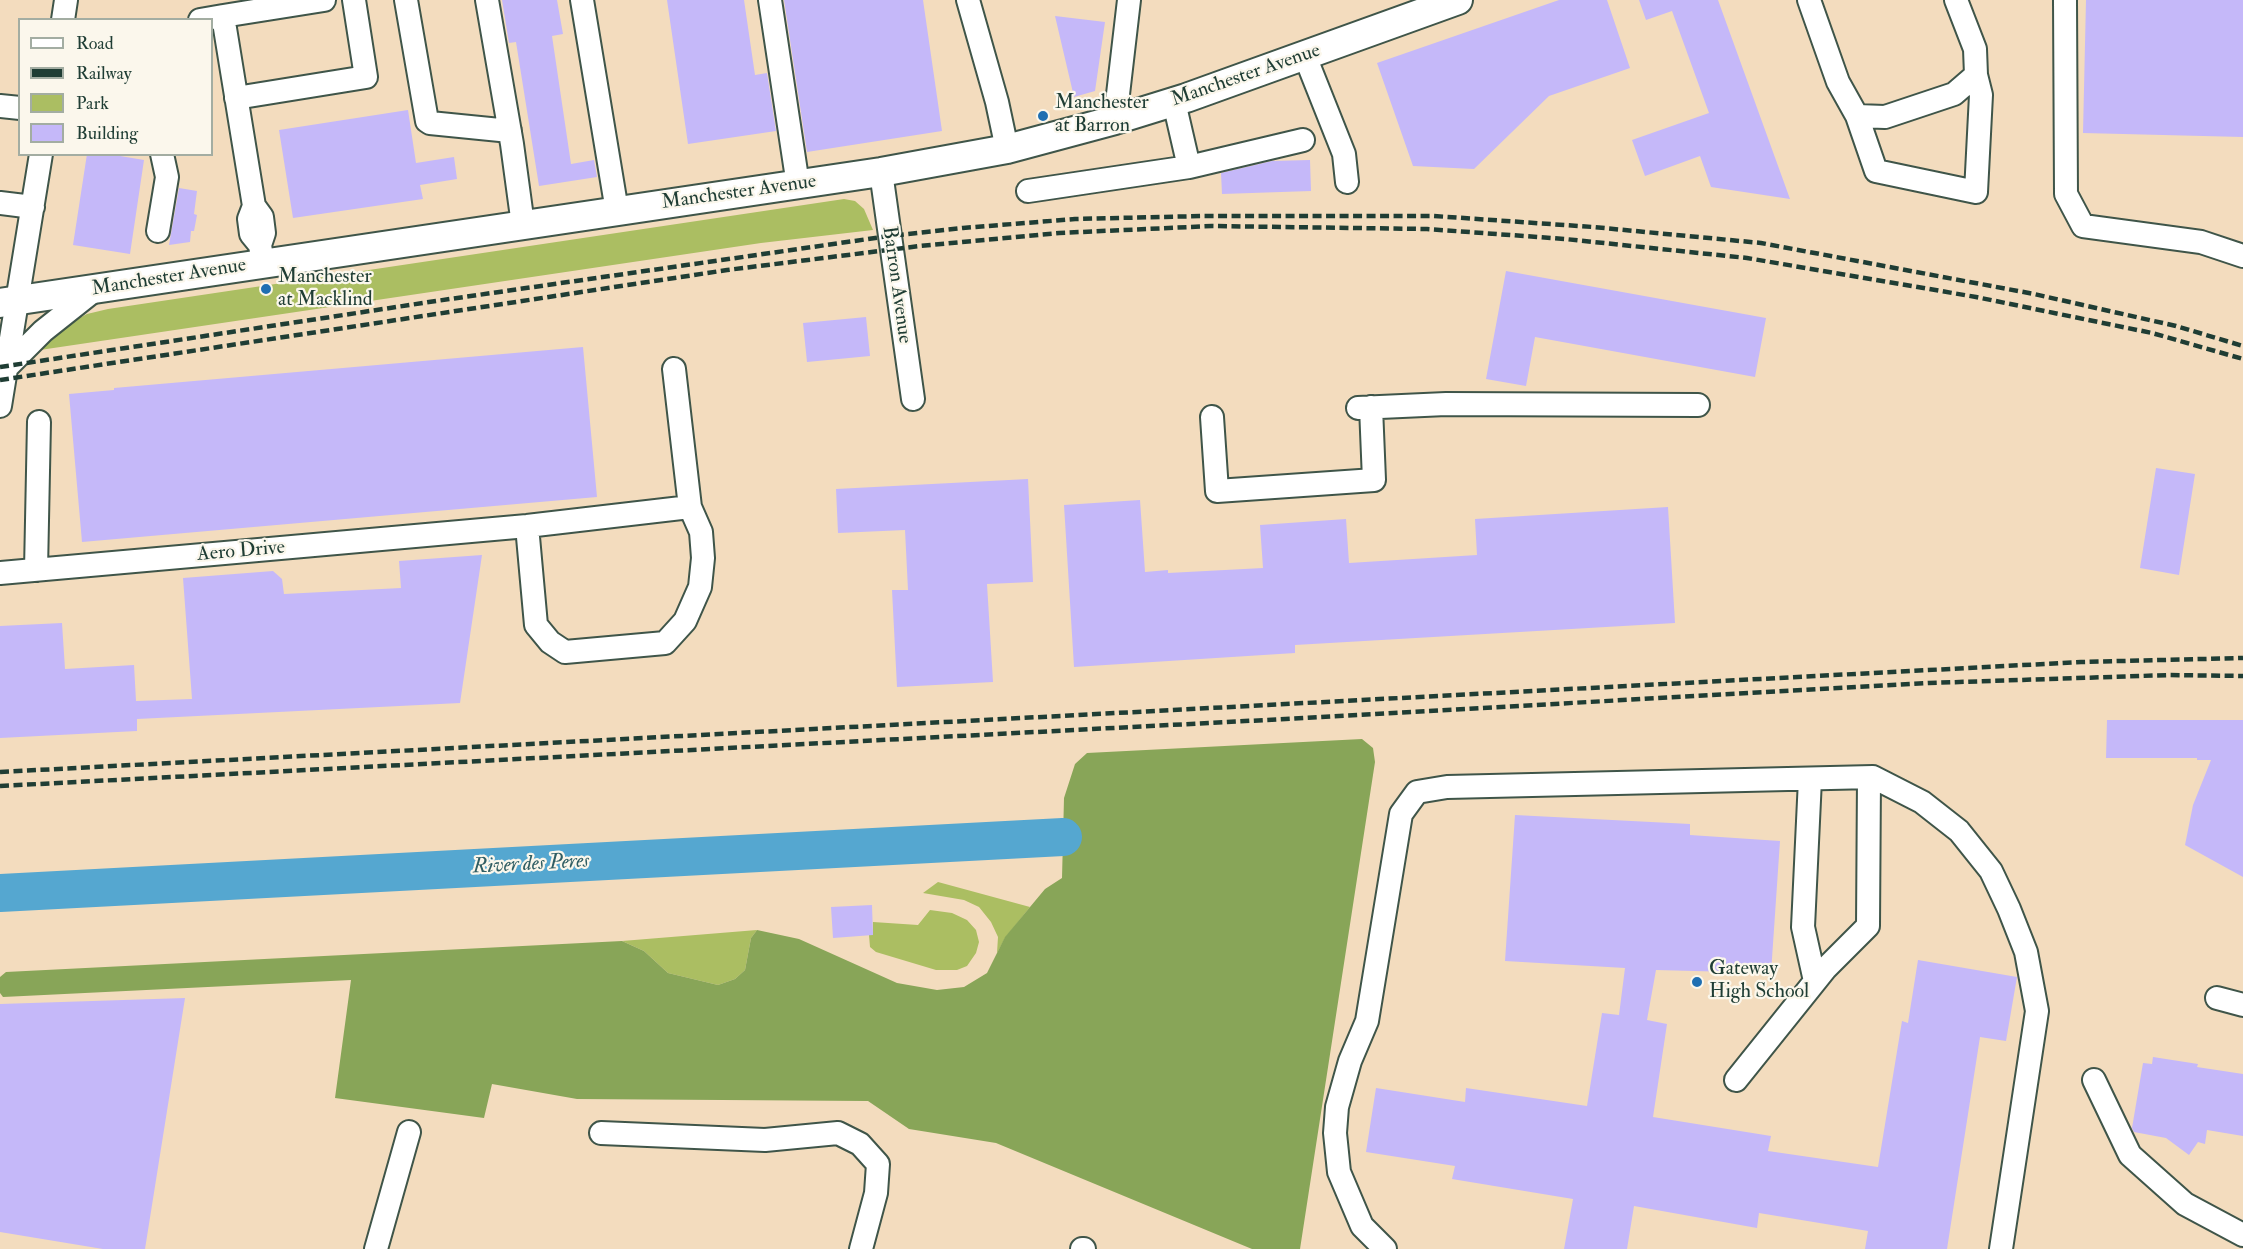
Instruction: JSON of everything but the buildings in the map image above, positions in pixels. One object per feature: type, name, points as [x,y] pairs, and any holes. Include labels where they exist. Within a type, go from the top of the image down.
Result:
[{"type":"main road","name":"Manchester Avenue","points":[[9,302],[96,289],[262,254],[523,225],[881,172],[1007,149],[1174,102],[1458,0]]},
{"type":"street","points":[[63,18],[66,0]]},
{"type":"street","points":[[212,18],[324,0]]},
{"type":"street","points":[[236,98],[366,77],[354,0]]},
{"type":"street","points":[[406,0],[427,121],[510,132]]},
{"type":"street","points":[[488,0],[523,225]]},
{"type":"street","points":[[582,0],[617,211]]},
{"type":"street","points":[[770,0],[798,184]]},
{"type":"street","points":[[968,0],[998,102],[1007,149]]},
{"type":"street","points":[[1115,120],[1129,0]]},
{"type":"street","points":[[1809,0],[1838,82],[1857,116],[1876,171],[1976,192],[1981,95],[1976,75],[1975,49],[1956,0]]},
{"type":"street","points":[[2065,0],[2066,194],[2083,226],[2201,242],[2243,256]]},
{"type":"street","points":[[224,16],[254,206],[262,217],[264,233],[262,254]]},
{"type":"street","points":[[1305,56],[1344,154],[1347,182]]},
{"type":"street","points":[[1857,116],[1885,117],[1954,94],[1976,75]]},
{"type":"street","points":[[1174,102],[1189,167]]},
{"type":"street","points":[[0,106],[18,108]]},
{"type":"street","points":[[1028,191],[1189,167],[1303,140]]},
{"type":"street","points":[[0,406],[9,302],[33,207],[41,156]]},
{"type":"street","points":[[159,231],[167,177],[162,156]]},
{"type":"street","name":"Barron Avenue","points":[[881,172],[913,399]]},
{"type":"street","points":[[0,203],[33,207]]},
{"type":"street","points":[[4,374],[43,331],[96,289]]},
{"type":"street","points":[[527,526],[536,626],[550,642],[565,652],[665,643],[685,621],[700,587],[703,558],[701,532],[690,507],[674,369]]},
{"type":"street","points":[[1212,417],[1217,491],[1374,480],[1365,407],[1698,405]]},
{"type":"street","points":[[36,570],[39,422]]},
{"type":"street","name":"Aero Drive","points":[[0,573],[527,526],[690,507]]},
{"type":"street","points":[[1385,1249],[1362,1226],[1339,1172],[1335,1133],[1337,1107],[1350,1061],[1367,1021],[1401,814],[1418,792],[1447,787],[1873,777],[1922,802],[1959,831],[1991,871],[2026,952],[2037,1011],[2001,1249]]},
{"type":"street","points":[[1736,1080],[1815,981],[1868,926],[1869,778]]},
{"type":"street","points":[[1810,779],[1803,927],[1815,981]]},
{"type":"street","points":[[2217,998],[2243,1005]]},
{"type":"street","points":[[2094,1080],[2130,1155],[2185,1204],[2243,1235]]},
{"type":"street","points":[[376,1249],[409,1132]]},
{"type":"street","points":[[601,1132],[765,1140],[837,1132],[860,1144],[878,1164],[876,1193],[861,1249]]},
{"type":"green space","points":[[844,199],[855,201],[864,209],[873,230],[761,243],[40,350],[51,336],[68,324],[87,314],[108,309]]},
{"type":"green space","points":[[1362,739],[1373,748],[1375,762],[1300,1249],[1252,1249],[996,1143],[909,1129],[868,1101],[577,1099],[492,1084],[484,1118],[335,1098],[351,980],[3,997],[0,993],[0,977],[6,972],[622,941],[644,951],[668,973],[718,985],[735,979],[745,970],[751,938],[757,930],[799,939],[897,983],[937,990],[964,987],[987,973],[1005,937],[1045,889],[1062,878],[1064,798],[1075,764],[1087,753]]},
{"type":"green space","points":[[938,882],[1030,907],[1005,938],[997,953],[998,937],[991,922],[979,907],[964,900],[923,893]]},
{"type":"green space","points":[[930,910],[952,913],[967,920],[976,930],[979,942],[976,953],[967,966],[957,970],[936,970],[876,952],[870,947],[869,935],[873,935],[873,922],[918,925]]},
{"type":"green space","points":[[757,930],[751,938],[745,970],[735,979],[718,985],[668,973],[644,951],[622,941]]},
{"type":"waterway","name":"River des Peres","points":[[0,893],[1063,837]]},
{"type":"railway","points":[[0,367],[889,236],[1075,219],[1203,216],[1434,216],[1593,227],[1761,243],[2034,294],[2176,326],[2243,346]]},
{"type":"railway","points":[[0,380],[727,270],[920,246],[1059,233],[1212,226],[1427,229],[1565,239],[1747,258],[1976,297],[2152,333],[2243,359]]},
{"type":"railway","points":[[0,772],[2081,662],[2243,658]]},
{"type":"railway","points":[[0,786],[1929,683],[2170,675],[2243,676]]},
{"type":"place","name":"Manchester at Barron","points":[[1043,116]]},
{"type":"place","name":"Manchester at Macklind","points":[[266,289]]},
{"type":"place","name":"Gateway High School","points":[[1697,982]]}]
